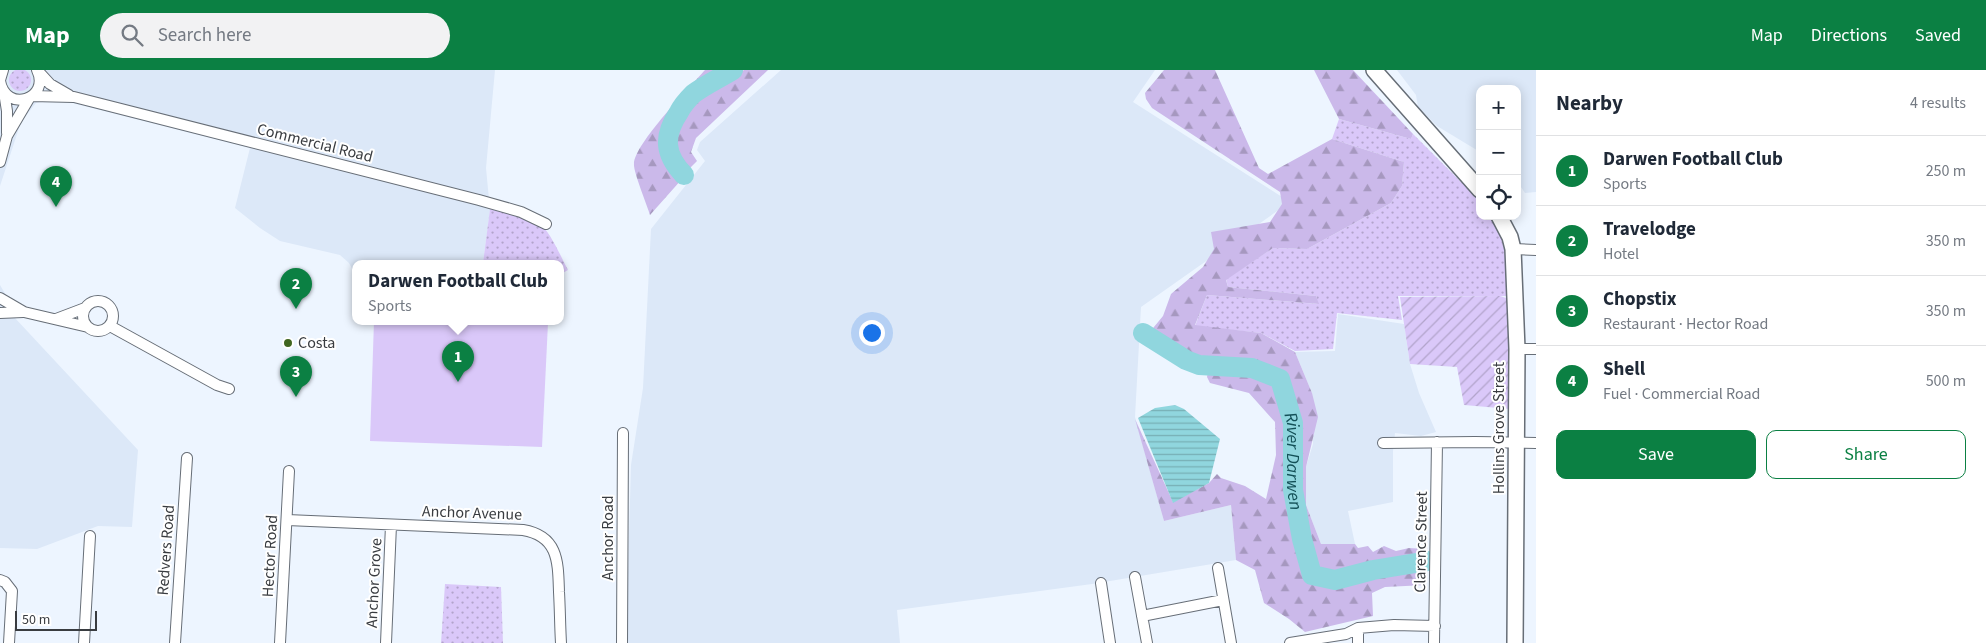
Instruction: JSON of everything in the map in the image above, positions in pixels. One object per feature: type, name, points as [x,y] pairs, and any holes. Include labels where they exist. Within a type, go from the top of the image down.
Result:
[{"type":"street","points":[[0,162],[7,136],[7,112],[1,85],[3,70]]},
{"type":"street","points":[[7,136],[39,86],[40,80],[37,70]]},
{"type":"street","name":"Commercial Road","points":[[37,70],[50,84],[74,97],[479,200],[521,212],[546,224]]},
{"type":"street","points":[[1374,70],[1476,185]]},
{"type":"street","name":"Commercial Road","points":[[1,85],[13,99],[19,100],[31,97],[74,97]]},
{"type":"street","name":"Hollins Grove Street","points":[[1501,220],[1510,237],[1513,249],[1517,349],[1515,643]]},
{"type":"street","points":[[1513,249],[1536,250]]},
{"type":"street","points":[[0,298],[24,312]]},
{"type":"street","points":[[0,314],[24,312],[88,327],[97,331],[110,326],[114,318],[109,304],[99,300],[94,301],[85,308],[55,319]]},
{"type":"street","points":[[85,308],[83,318],[88,327]]},
{"type":"street","points":[[110,326],[217,385],[229,389]]},
{"type":"street","points":[[1517,349],[1536,349]]},
{"type":"street","name":"Anchor Road","points":[[622,643],[624,433]]},
{"type":"street","name":"Clarence Street","points":[[1434,643],[1437,442]]},
{"type":"street","points":[[1383,443],[1536,443]]},
{"type":"street","name":"Redvers Road","points":[[175,643],[187,458]]},
{"type":"street","name":"Hector Road","points":[[280,643],[289,471]]},
{"type":"street","name":"Anchor Avenue","points":[[287,520],[530,531],[544,538],[553,549],[557,560],[561,643]]},
{"type":"street","name":"Anchor Grove","points":[[386,643],[391,525]]},
{"type":"street","points":[[84,643],[90,536]]},
{"type":"street","points":[[1218,568],[1231,643]]},
{"type":"street","points":[[1135,577],[1147,643]]},
{"type":"street","points":[[0,580],[5,582],[12,591],[9,643]]},
{"type":"street","points":[[1102,583],[1110,643]]},
{"type":"street","points":[[1142,616],[1224,600]]},
{"type":"street","points":[[1290,643],[1346,634],[1358,628],[1394,625],[1435,626]]},
{"type":"street","points":[[1358,628],[1358,643]]},
{"type":"shaded area","points":[[20,69],[28,72],[31,80],[28,88],[20,91],[12,88],[9,80],[12,72]]},
{"type":"shaded area","points":[[0,70],[495,70],[486,168],[490,210],[483,260],[352,260],[352,268],[340,255],[280,241],[235,208],[250,148],[53,98],[36,103],[21,122],[0,186]]},
{"type":"shaded area","points":[[781,70],[1155,70],[1133,102],[1290,202],[1141,307],[1135,417],[1164,521],[1231,505],[1236,560],[1092,584],[897,610],[900,643],[626,643],[631,465],[643,388],[651,229],[705,161],[697,150],[700,142]]},
{"type":"shaded area","points":[[1397,70],[1536,70],[1536,192],[1525,193],[1521,187],[1521,85],[1476,85],[1476,150],[1437,126],[1418,107],[1416,95]]},
{"type":"shaded area","points":[[1339,119],[1411,139],[1413,134],[1476,197],[1476,220],[1493,220],[1500,235],[1505,255],[1511,296],[1398,296],[1402,320],[1337,313],[1333,349],[1295,351],[1261,333],[1195,326],[1207,295],[1318,304],[1316,296],[1228,287],[1226,279],[1273,248],[1307,249],[1391,203],[1402,186],[1404,162],[1332,139]]},
{"type":"shaded area","points":[[490,209],[521,216],[539,223],[551,238],[563,260],[483,260]]},
{"type":"shaded area","points":[[564,262],[568,270],[564,272]]},
{"type":"shaded area","points":[[0,285],[13,307],[15,318],[138,450],[132,527],[98,526],[37,549],[0,548]]},
{"type":"shaded area","points":[[1500,296],[1509,299],[1510,409],[1464,405],[1457,367],[1410,364],[1400,297]]},
{"type":"shaded area","points":[[1338,314],[1404,324],[1410,364],[1419,393],[1436,432],[1421,436],[1395,433],[1393,502],[1348,511],[1355,544],[1321,544],[1306,505],[1306,467],[1313,444],[1312,393],[1295,352],[1335,351]]},
{"type":"shaded area","points":[[374,325],[548,325],[542,447],[370,441]]},
{"type":"shaded area","points":[[445,584],[501,587],[503,643],[441,643]]},
{"type":"green space","points":[[705,70],[727,70],[695,90],[674,113],[666,135],[665,146],[673,168],[682,179],[650,215],[634,168],[636,155],[653,130]]},
{"type":"green space","points":[[744,70],[768,70],[696,138],[691,152],[697,161],[688,170],[677,150],[675,136],[679,123],[686,112],[708,92]]},
{"type":"green space","points":[[1164,70],[1215,70],[1259,168],[1268,174],[1332,139],[1404,162],[1402,186],[1391,203],[1307,249],[1273,248],[1226,280],[1228,287],[1316,296],[1319,304],[1207,295],[1195,325],[1261,333],[1295,352],[1312,393],[1318,417],[1306,467],[1306,505],[1321,544],[1355,544],[1358,548],[1368,546],[1373,552],[1384,546],[1396,551],[1409,548],[1426,549],[1425,556],[1364,568],[1335,577],[1315,572],[1305,538],[1297,488],[1298,423],[1282,377],[1250,362],[1201,359],[1188,356],[1172,349],[1149,333],[1163,316],[1171,294],[1203,267],[1214,249],[1211,232],[1270,222],[1282,204],[1280,192],[1152,108],[1146,99],[1145,93]]},
{"type":"green space","points":[[1314,70],[1353,70],[1413,134],[1411,139],[1339,119]]},
{"type":"green space","points":[[1208,371],[1262,380],[1276,391],[1282,403],[1287,434],[1288,492],[1297,535],[1311,577],[1335,583],[1426,564],[1426,585],[1385,587],[1372,593],[1373,616],[1305,632],[1264,603],[1255,570],[1236,560],[1231,505],[1164,521],[1135,419],[1173,502],[1209,483],[1217,474],[1221,478],[1245,486],[1266,499],[1276,455],[1275,422],[1249,393],[1210,383],[1207,377]]},
{"type":"water","points":[[1175,405],[1184,409],[1220,439],[1209,483],[1173,503],[1138,418],[1155,408]]},
{"type":"waterway","name":"River Darwen","points":[[684,175],[669,152],[668,137],[670,129],[683,105],[693,94],[733,70]]},
{"type":"waterway","name":"River Darwen","points":[[1143,333],[1186,360],[1199,365],[1252,368],[1280,379],[1293,423],[1293,490],[1302,539],[1312,575],[1335,580],[1373,570],[1428,561]]},
{"type":"place","name":"Shell","points":[[56,207]]},
{"type":"place","name":"Travelodge","points":[[296,309]]},
{"type":"place","name":"Costa","points":[[288,343]]},
{"type":"place","name":"Darwen Football Club","points":[[458,382]]},
{"type":"place","name":"Chopstix","points":[[296,397]]}]
